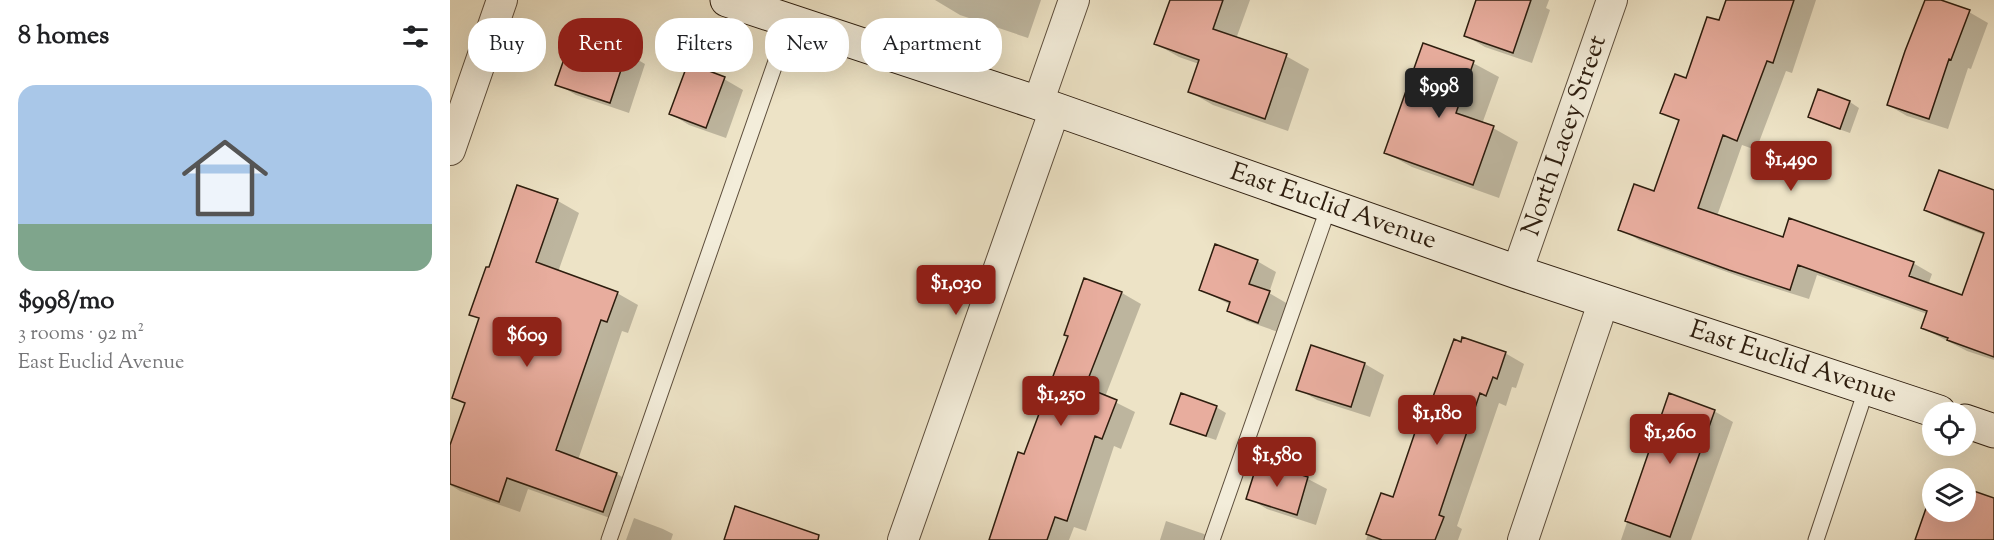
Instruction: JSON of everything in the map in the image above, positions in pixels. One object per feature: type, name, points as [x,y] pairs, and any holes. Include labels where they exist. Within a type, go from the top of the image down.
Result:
[{"type":"main road","name":"East Euclid Avenue","points":[[727,0],[781,18]]},
{"type":"main road","name":"East Euclid Avenue","points":[[849,41],[1046,106],[1517,272],[1922,406]]},
{"type":"main road","points":[[1976,425],[1994,431]]},
{"type":"street","points":[[450,150],[502,0]]},
{"type":"street","points":[[903,540],[1046,106],[1074,0]]},
{"type":"street","name":"North Lacey Street","points":[[1517,272],[1612,0]]},
{"type":"street","points":[[1523,540],[1604,300]]},
{"type":"lane","points":[[609,540],[772,72]]},
{"type":"lane","points":[[1212,540],[1329,206]]},
{"type":"lane","points":[[1816,540],[1866,387]]},
{"type":"building","points":[[1170,0],[1223,0],[1213,29],[1287,54],[1265,119],[1188,92],[1199,60],[1154,44]]},
{"type":"building","points":[[1476,0],[1531,0],[1513,53],[1464,36]]},
{"type":"building","points":[[1726,0],[1794,0],[1773,63],[1767,61],[1737,141],[1723,135],[1698,208],[1783,237],[1789,218],[1914,262],[1909,276],[1962,295],[1984,233],[1924,210],[1939,170],[1994,190],[1994,357],[1921,328],[1927,311],[1798,265],[1790,290],[1618,230],[1634,184],[1654,191],[1679,120],[1660,113],[1675,74],[1686,78],[1707,17],[1719,20]]},
{"type":"building","points":[[1925,0],[1941,0],[1970,10],[1951,60],[1949,59],[1929,119],[1887,105]]},
{"type":"building","points":[[1423,43],[1474,61],[1456,113],[1494,126],[1473,185],[1384,153]]},
{"type":"building","points":[[560,72],[620,72],[610,103],[555,85]]},
{"type":"building","points":[[685,72],[712,72],[725,77],[706,128],[669,114]]},
{"type":"building","points":[[1818,89],[1850,101],[1840,129],[1808,117]]},
{"type":"building","points":[[517,185],[558,199],[536,262],[618,292],[607,322],[601,320],[556,450],[617,473],[603,512],[507,478],[499,502],[450,484],[450,445],[465,403],[452,398],[479,318],[469,315],[486,267],[489,267]]},
{"type":"building","points":[[1215,244],[1258,260],[1249,284],[1270,291],[1258,323],[1227,311],[1230,302],[1199,290]]},
{"type":"building","points":[[1084,278],[1122,292],[1085,387],[1117,400],[1102,439],[1095,436],[1067,521],[1055,517],[1047,540],[989,540],[1018,452],[1024,454],[1068,336],[1064,335]]},
{"type":"building","points":[[1462,337],[1506,352],[1497,379],[1493,377],[1486,396],[1480,393],[1439,515],[1444,517],[1435,540],[1382,540],[1366,534],[1381,493],[1393,497],[1425,403],[1430,405],[1454,339],[1461,342]]},
{"type":"building","points":[[1311,345],[1365,363],[1351,407],[1296,390]]},
{"type":"building","points":[[1181,393],[1217,406],[1206,436],[1170,424]]},
{"type":"building","points":[[1669,393],[1715,410],[1670,537],[1625,521]]},
{"type":"building","points":[[1258,461],[1308,477],[1297,515],[1246,499]]},
{"type":"building","points":[[1976,492],[1994,498],[1994,540],[1915,540],[1922,520],[1922,522],[1976,522]]},
{"type":"building","points":[[735,506],[819,535],[818,540],[724,540]]}]
